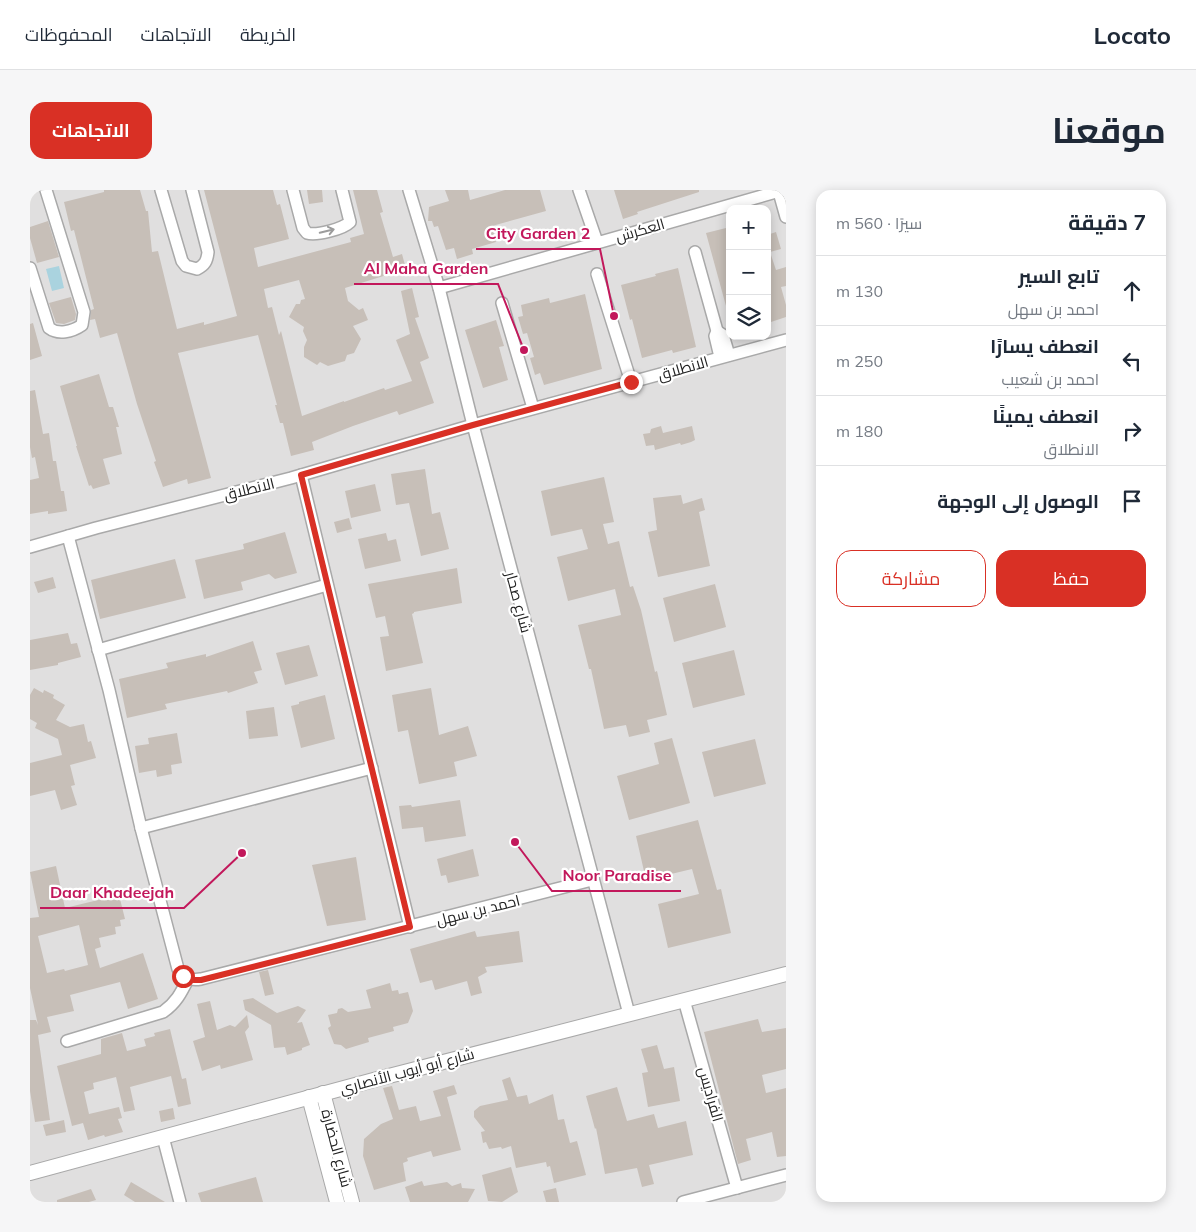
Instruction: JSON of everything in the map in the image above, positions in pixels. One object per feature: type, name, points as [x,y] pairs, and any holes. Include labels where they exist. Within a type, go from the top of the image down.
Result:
[{"type":"street","points":[[30,268],[48,328],[60,333],[79,328],[85,317],[84,312],[46,190]]},
{"type":"street","points":[[161,190],[182,261],[186,266],[197,270],[207,261],[208,252],[192,190]]},
{"type":"street","points":[[293,190],[303,228],[307,233],[313,235],[345,226],[350,222],[342,190]]},
{"type":"street","name":"شارع صحار","points":[[409,190],[439,288],[592,880],[629,1014]]},
{"type":"street","points":[[579,190],[597,242]]},
{"type":"street","points":[[783,191],[786,217]]},
{"type":"street","name":"العكرش","points":[[439,288],[783,191]]},
{"type":"street","points":[[695,252],[717,331],[723,335],[724,356]]},
{"type":"street","points":[[597,274],[631,382]]},
{"type":"street","points":[[502,303],[533,408]]},
{"type":"street","name":"الانطلاق","points":[[30,547],[301,475],[533,408],[786,340]]},
{"type":"street","points":[[301,475],[410,927]]},
{"type":"street","points":[[67,1041],[163,1012],[179,998],[188,979],[178,969],[141,828],[109,690],[68,536]]},
{"type":"street","points":[[98,650],[327,585]]},
{"type":"street","points":[[141,828],[372,768]]},
{"type":"street","name":"احمد بن سهل","points":[[188,979],[201,980],[592,880]]},
{"type":"street","name":"شارع أبو أيوب الأنصاري","points":[[30,1173],[323,1093],[786,974]]},
{"type":"street","name":"الفراديس","points":[[684,1000],[737,1188]]},
{"type":"street","name":"شارع الحضارة","points":[[323,1093],[352,1202]]},
{"type":"street","name":"شارع الحضارة","points":[[309,1097],[337,1202]]},
{"type":"street","points":[[163,1137],[180,1202]]},
{"type":"street","points":[[683,1202],[786,1175]]},
{"type":"shaded area","points":[[30,190],[786,190],[786,1202],[30,1202]]},
{"type":"water","points":[[59,266],[64,288],[52,291],[46,269]]},
{"type":"building","points":[[104,190],[140,190],[146,211],[148,211],[152,252],[158,251],[177,329],[204,322],[204,325],[237,316],[204,190],[273,190],[277,205],[280,204],[289,239],[254,248],[258,267],[351,242],[350,238],[364,234],[353,190],[377,190],[383,212],[380,213],[393,257],[402,254],[406,269],[345,288],[348,301],[359,310],[363,308],[368,320],[353,326],[361,339],[354,353],[347,355],[345,361],[328,366],[320,362],[317,365],[304,357],[304,347],[307,340],[303,331],[304,327],[289,317],[296,304],[300,304],[301,300],[305,299],[299,280],[264,289],[268,308],[272,307],[279,335],[281,331],[302,416],[384,388],[385,390],[412,381],[396,340],[410,334],[401,291],[412,288],[419,317],[415,318],[429,358],[420,362],[434,403],[399,415],[397,411],[353,426],[312,442],[314,450],[291,456],[283,423],[280,423],[275,405],[277,405],[258,335],[178,353],[211,478],[188,484],[187,479],[163,487],[117,333],[100,338],[95,319],[90,320],[91,310],[94,309],[74,230],[71,231],[64,202],[104,192]]},
{"type":"building","points":[[307,190],[322,190],[323,202],[309,204]]},
{"type":"building","points":[[445,190],[468,190],[470,200],[505,190],[540,190],[546,211],[492,226],[496,242],[472,249],[473,254],[457,259],[454,248],[446,250],[438,226],[434,227],[432,221],[428,221],[429,207],[449,201]]},
{"type":"building","points":[[614,190],[699,190],[699,192],[637,212],[638,214],[623,219]]},
{"type":"building","points":[[48,221],[59,257],[37,263],[30,238],[30,227]]},
{"type":"building","points":[[726,228],[726,306],[706,233]]},
{"type":"building","points":[[776,232],[781,249],[771,252],[771,234]]},
{"type":"building","points":[[771,255],[776,270],[786,267],[786,286],[781,287],[786,305],[786,317],[771,322]]},
{"type":"building","points":[[678,268],[696,347],[673,353],[672,350],[642,358],[621,285]]},
{"type":"building","points":[[585,294],[602,369],[544,385],[540,373],[535,375],[530,358],[534,357],[527,333],[523,334],[518,317],[523,316],[521,305],[549,298],[550,303]]},
{"type":"building","points":[[71,297],[76,314],[75,320],[64,324],[56,323],[49,303]]},
{"type":"building","points":[[496,320],[504,346],[499,347],[508,380],[483,388],[465,330]]},
{"type":"building","points":[[33,323],[42,356],[30,360],[30,324]]},
{"type":"building","points":[[99,374],[109,407],[113,407],[119,427],[116,427],[122,454],[103,459],[110,484],[93,489],[91,485],[89,486],[76,446],[60,386]]},
{"type":"building","points":[[35,390],[43,434],[49,433],[53,461],[56,461],[61,491],[64,491],[67,511],[48,514],[48,511],[30,514],[30,480],[39,478],[35,457],[32,458],[30,447],[30,391]]},
{"type":"building","points":[[661,426],[663,433],[692,426],[695,440],[655,450],[654,445],[646,446],[643,434],[650,433],[651,429]]},
{"type":"building","points":[[425,469],[432,514],[440,512],[449,549],[421,556],[409,503],[396,505],[391,474]]},
{"type":"building","points":[[604,477],[614,522],[603,524],[608,544],[619,541],[630,587],[633,586],[641,610],[667,715],[647,720],[650,732],[629,737],[626,725],[604,729],[591,669],[589,669],[578,625],[621,615],[615,589],[568,601],[557,557],[588,549],[582,529],[551,536],[541,491]]},
{"type":"building","points":[[375,484],[381,511],[351,518],[345,491]]},
{"type":"building","points":[[681,495],[683,504],[702,498],[705,510],[699,512],[710,566],[658,577],[648,532],[657,530],[653,498]]},
{"type":"building","points":[[349,518],[352,529],[337,533],[334,522]]},
{"type":"building","points":[[285,532],[297,573],[275,579],[269,574],[241,582],[243,590],[204,599],[195,560],[244,549],[243,544]]},
{"type":"building","points":[[386,533],[388,541],[396,539],[401,561],[365,569],[358,539]]},
{"type":"building","points":[[175,559],[186,598],[100,619],[91,580]]},
{"type":"building","points":[[457,568],[462,603],[414,612],[412,614],[423,663],[386,671],[380,637],[389,636],[385,616],[376,618],[368,584]]},
{"type":"building","points":[[53,577],[56,588],[38,593],[34,582]]},
{"type":"building","points":[[715,584],[726,627],[674,642],[663,598]]},
{"type":"building","points":[[68,633],[71,644],[77,643],[81,657],[58,663],[58,665],[30,670],[30,640]]},
{"type":"building","points":[[253,641],[262,670],[254,672],[258,683],[228,693],[227,691],[165,704],[167,709],[127,718],[119,679],[168,668],[166,663],[206,654],[206,657]]},
{"type":"building","points":[[309,645],[318,676],[285,685],[276,653]]},
{"type":"building","points":[[734,650],[745,695],[693,708],[682,663]]},
{"type":"building","points":[[34,688],[43,693],[44,690],[54,695],[53,698],[65,705],[56,720],[70,727],[84,724],[88,742],[91,741],[96,758],[70,765],[75,785],[71,786],[77,805],[61,810],[55,790],[30,796],[30,763],[62,755],[58,739],[35,728],[37,723],[30,719],[30,695]]},
{"type":"building","points":[[431,688],[439,735],[468,726],[477,756],[454,762],[457,776],[419,784],[408,730],[398,732],[392,695]]},
{"type":"building","points":[[325,695],[335,739],[301,748],[291,706]]},
{"type":"building","points":[[274,707],[278,736],[249,739],[246,711]]},
{"type":"building","points":[[177,733],[182,763],[171,765],[172,774],[157,777],[156,770],[139,773],[135,746],[149,744],[148,738]]},
{"type":"building","points":[[672,738],[690,803],[629,820],[617,776],[659,764],[654,743]]},
{"type":"building","points":[[755,739],[766,784],[714,797],[702,752]]},
{"type":"building","points":[[460,800],[466,836],[425,842],[423,827],[402,829],[399,806],[411,805],[412,807]]},
{"type":"building","points":[[698,820],[717,890],[721,889],[731,933],[668,948],[658,904],[699,894],[692,869],[646,880],[636,836]]},
{"type":"building","points":[[473,849],[479,876],[448,883],[446,875],[441,876],[437,859]]},
{"type":"building","points":[[356,857],[366,920],[327,926],[312,865]]},
{"type":"building","points":[[56,866],[65,908],[119,895],[125,919],[120,920],[121,926],[115,927],[116,934],[99,938],[101,947],[95,949],[100,968],[143,953],[158,999],[128,1009],[120,982],[70,995],[74,1011],[47,1017],[51,1032],[38,1035],[50,1120],[35,1122],[30,1091],[30,1020],[36,1020],[38,1025],[30,988],[30,918],[39,917],[30,872]],"holes":[[[79,925],[88,965],[47,973],[38,936]]]},
{"type":"building","points":[[475,931],[477,937],[519,931],[523,962],[485,967],[487,972],[478,977],[482,993],[471,996],[467,981],[435,990],[432,980],[420,983],[410,949]]},
{"type":"building","points":[[268,970],[274,994],[265,996],[259,972]]},
{"type":"building","points":[[390,983],[392,991],[398,990],[399,994],[408,992],[413,1011],[408,1023],[393,1027],[394,1031],[368,1038],[369,1042],[346,1049],[341,1045],[334,1044],[328,1028],[331,1026],[328,1015],[337,1013],[338,1009],[342,1008],[348,1012],[371,1008],[366,990]]},
{"type":"building","points":[[253,998],[277,1013],[298,1006],[306,1010],[297,1023],[302,1022],[310,1045],[287,1055],[285,1047],[274,1048],[271,1025],[245,1010],[243,1000]]},
{"type":"building","points":[[210,1001],[217,1030],[230,1025],[235,1027],[247,1015],[249,1027],[245,1032],[253,1060],[221,1069],[220,1065],[202,1071],[193,1041],[205,1037],[197,1004]]},
{"type":"building","points":[[758,1019],[762,1032],[786,1028],[786,1069],[762,1075],[766,1093],[786,1088],[786,1156],[777,1157],[772,1132],[746,1139],[751,1160],[738,1164],[704,1032]]},
{"type":"building","points":[[170,1029],[182,1079],[186,1078],[191,1104],[178,1107],[171,1076],[130,1087],[135,1110],[124,1112],[116,1077],[93,1083],[94,1089],[84,1092],[89,1114],[119,1107],[122,1118],[118,1119],[123,1132],[88,1140],[83,1123],[72,1126],[57,1066],[101,1054],[101,1039],[122,1033],[127,1051],[146,1046],[144,1039],[155,1036],[154,1033]]},
{"type":"building","points":[[657,1045],[664,1069],[674,1067],[680,1101],[648,1107],[642,1073],[648,1072],[641,1049]]},
{"type":"building","points":[[510,1077],[517,1097],[527,1095],[529,1104],[553,1094],[558,1120],[564,1119],[570,1143],[577,1141],[586,1175],[554,1183],[550,1166],[547,1167],[546,1162],[516,1168],[511,1146],[502,1149],[501,1147],[489,1149],[486,1142],[483,1143],[481,1132],[485,1131],[474,1117],[474,1111],[480,1106],[508,1100],[502,1080]]},
{"type":"building","points":[[454,1085],[457,1094],[447,1097],[461,1150],[433,1157],[431,1151],[407,1158],[408,1161],[403,1163],[406,1181],[374,1190],[363,1156],[364,1139],[381,1124],[393,1119],[383,1088],[392,1086],[399,1110],[416,1106],[420,1121],[441,1116],[433,1091]]},
{"type":"building","points":[[617,1087],[627,1121],[654,1114],[658,1128],[686,1121],[693,1155],[649,1165],[654,1184],[642,1187],[637,1168],[605,1174],[596,1128],[586,1096]]},
{"type":"building","points":[[173,1108],[175,1119],[161,1122],[159,1111]]},
{"type":"building","points":[[64,1120],[66,1132],[46,1136],[43,1125]]},
{"type":"building","points":[[511,1167],[518,1192],[502,1202],[488,1201],[482,1175]]},
{"type":"building","points":[[256,1177],[263,1202],[201,1202],[198,1193]]},
{"type":"building","points":[[422,1181],[424,1186],[447,1182],[452,1186],[461,1183],[462,1188],[475,1189],[468,1202],[410,1202],[405,1187]]},
{"type":"building","points":[[131,1182],[165,1202],[135,1202],[124,1195]]},
{"type":"building","points":[[556,1188],[559,1202],[546,1202],[543,1191]]},
{"type":"building","points":[[91,1189],[96,1200],[89,1202],[57,1202],[57,1200]]},
{"type":"place","name":"City Garden 2","points":[[614,316]]},
{"type":"place","name":"Al Maha Garden","points":[[524,350]]},
{"type":"place","name":"Noor Paradise","points":[[515,842]]},
{"type":"place","name":"Daar Khadeejah","points":[[242,853]]},
{"type":"route","points":[[183,976],[188,979],[201,980],[410,927],[301,475],[631,382]]}]
